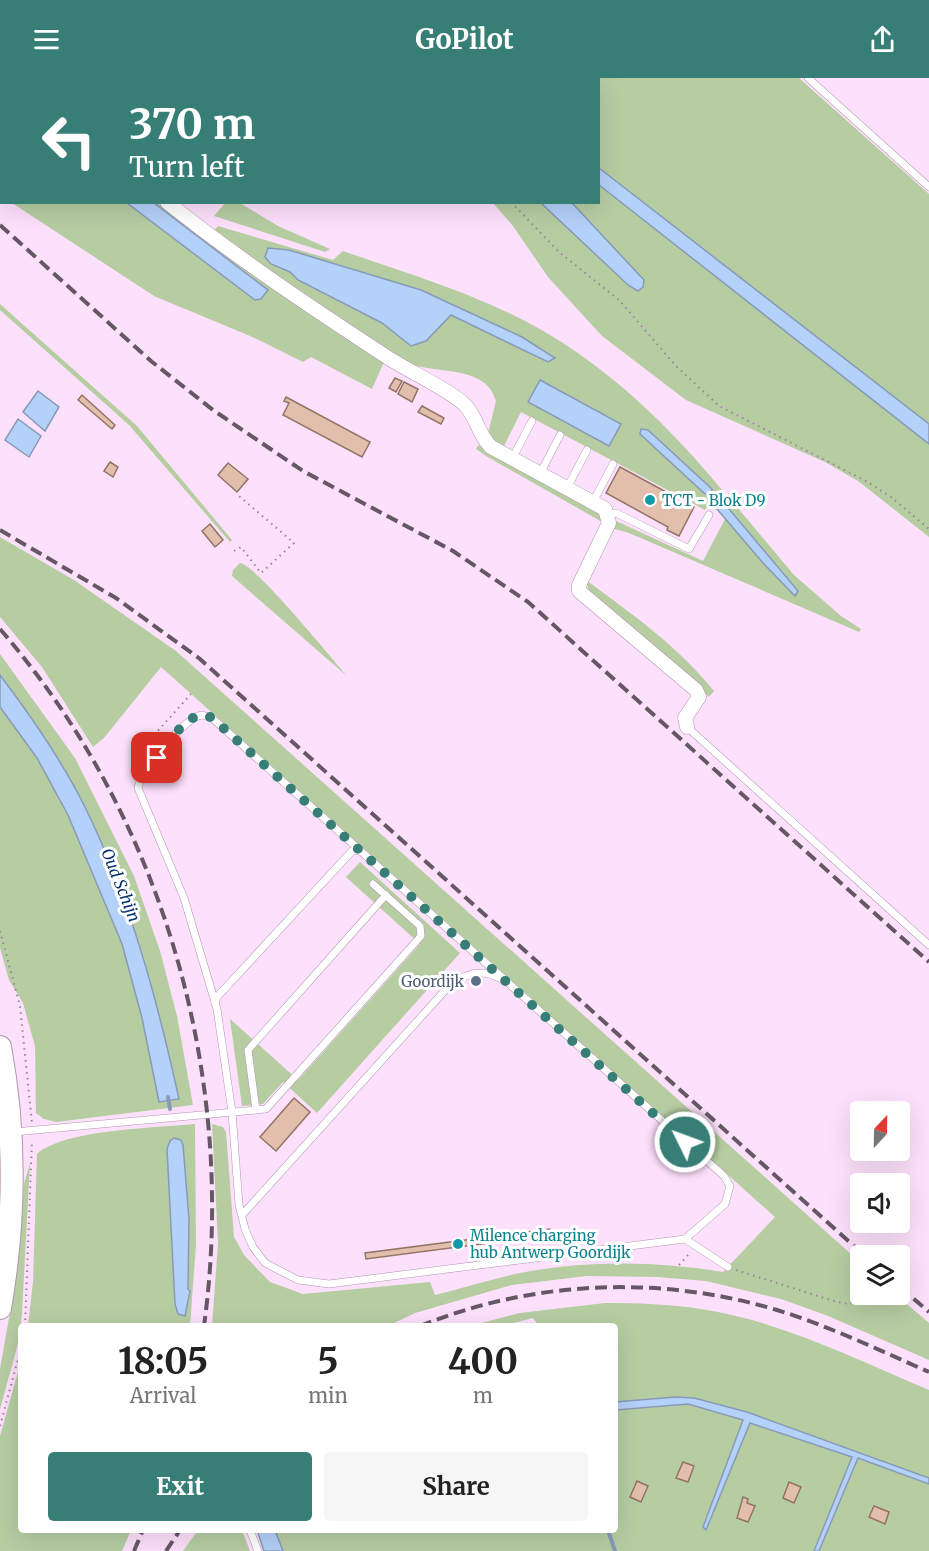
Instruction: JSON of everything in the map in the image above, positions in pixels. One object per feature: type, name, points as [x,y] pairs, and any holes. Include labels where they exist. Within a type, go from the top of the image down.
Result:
[{"type":"main road","points":[[0,1047],[11,1132],[11,1222],[0,1308]]},
{"type":"street","points":[[170,204],[226,248],[368,344],[459,400],[472,414],[485,442],[593,502],[608,514],[607,527],[579,585],[579,591],[696,690],[699,697],[685,718],[687,727]]},
{"type":"lane","points":[[808,78],[929,187]]},
{"type":"lane","points":[[512,459],[532,421]]},
{"type":"lane","points":[[540,474],[560,435]]},
{"type":"lane","points":[[567,488],[587,450]]},
{"type":"lane","points":[[593,502],[612,464]]},
{"type":"lane","points":[[608,514],[616,513],[689,549],[709,515]]},
{"type":"lane","points":[[196,715],[212,718],[507,982],[728,1180],[730,1193],[725,1204],[685,1239],[329,1284],[311,1284],[281,1273],[265,1263],[253,1247],[242,1215],[232,1113],[215,1004],[184,898],[138,788],[141,776],[196,715]]},
{"type":"lane","points":[[687,727],[929,945]]},
{"type":"lane","points":[[215,1004],[217,997],[351,852],[360,851]]},
{"type":"lane","points":[[11,1132],[266,1109],[421,936],[420,926],[374,884]]},
{"type":"lane","points":[[256,1110],[248,1050],[386,895]]},
{"type":"lane","points":[[242,1215],[449,986],[471,974],[496,976],[507,982]]},
{"type":"lane","points":[[685,1239],[728,1267]]},
{"type":"lane","points":[[251,1533],[258,1551]]},
{"type":"path","points":[[514,204],[559,252],[619,300],[676,366],[719,406],[866,481],[891,497],[929,529]]},
{"type":"path","points":[[234,551],[242,547],[261,573],[294,543],[239,496]]},
{"type":"path","points":[[146,744],[192,694]]},
{"type":"path","points":[[728,1267],[837,1302],[850,1303]]},
{"type":"path","points":[[0,1426],[18,1359]]},
{"type":"green space","points":[[600,78],[799,78],[929,194],[929,537],[858,481],[825,462],[686,400],[602,336],[548,277],[513,226],[494,204],[600,204]]},
{"type":"green space","points":[[14,204],[161,204],[222,251],[384,362],[372,389],[311,357],[303,362],[257,339],[154,296]]},
{"type":"green space","points":[[224,204],[242,204],[278,226],[330,249],[325,252],[214,216]]},
{"type":"green space","points":[[218,226],[333,260],[343,251],[449,288],[526,321],[599,368],[664,426],[723,491],[705,510],[521,412],[502,450],[488,433],[496,401],[484,383],[466,374],[422,367],[395,357],[213,232]]},
{"type":"green space","points":[[0,304],[137,426],[232,540],[230,542],[129,425],[0,310]]},
{"type":"green space","points":[[478,445],[599,513],[604,523],[486,456],[476,449]]},
{"type":"green space","points":[[727,495],[794,575],[841,616],[861,629],[859,632],[629,533],[612,528],[614,520],[703,561],[725,519],[714,506]]},
{"type":"green space","points":[[0,537],[74,580],[176,651],[850,1253],[850,1305],[908,1305],[929,1323],[929,1360],[828,1316],[781,1299],[706,1281],[657,1277],[587,1276],[512,1285],[415,1313],[394,1323],[212,1323],[218,1243],[212,1124],[223,1127],[226,1132],[234,1237],[244,1255],[270,1282],[303,1294],[430,1282],[435,1295],[520,1273],[596,1264],[647,1264],[723,1272],[775,1217],[161,667],[104,738],[93,747],[42,667],[0,617]]},
{"type":"green space","points":[[240,563],[261,578],[348,677],[232,576],[233,570]]},
{"type":"green space","points":[[586,580],[654,631],[685,659],[714,691],[709,697],[590,596]]},
{"type":"green space","points":[[0,654],[75,758],[134,876],[160,951],[177,1016],[193,1105],[56,1122],[44,1119],[36,1113],[35,1046],[23,1003],[9,980],[0,948],[0,707],[37,758],[68,815],[122,944],[168,1101],[179,1099],[126,904],[84,805],[54,752],[0,676]]},
{"type":"green space","points":[[360,862],[460,953],[317,1113],[283,1082],[263,1104],[242,1106],[230,1019],[298,1080],[420,944],[346,877]]},
{"type":"green space","points":[[195,1124],[196,1245],[190,1323],[28,1323],[33,1282],[37,1154],[68,1139],[135,1129]]},
{"type":"green space","points":[[30,1163],[21,1323],[18,1323],[18,1344],[0,1409],[0,1369],[17,1273],[24,1184]]},
{"type":"green space","points":[[605,1303],[689,1307],[760,1322],[789,1332],[929,1390],[929,1551],[283,1551],[276,1533],[618,1533],[618,1323],[537,1323],[533,1318],[514,1323],[482,1323],[520,1313]]},
{"type":"green space","points":[[18,1372],[18,1533],[130,1533],[122,1551],[0,1551],[0,1436]]},
{"type":"green space","points":[[196,1533],[243,1533],[250,1551],[183,1551]]},
{"type":"water","points":[[600,169],[929,424],[929,444],[600,186]]},
{"type":"water","points":[[128,204],[155,204],[268,290],[261,299],[255,300]]},
{"type":"water","points":[[542,204],[573,204],[644,280],[643,287],[638,291],[628,285]]},
{"type":"water","points":[[268,248],[289,250],[421,290],[522,337],[555,358],[548,362],[451,315],[426,341],[411,346],[382,323],[298,280],[290,272],[271,264],[265,257]]},
{"type":"water","points":[[540,380],[621,424],[609,446],[528,402]]},
{"type":"water","points":[[38,391],[59,407],[45,431],[23,412]]},
{"type":"water","points":[[18,419],[41,436],[29,457],[5,440]]},
{"type":"water","points":[[641,429],[648,430],[712,489],[711,495],[705,494],[640,434]]},
{"type":"water","points":[[724,503],[798,591],[795,596],[717,509]]},
{"type":"water","points":[[0,675],[55,754],[84,805],[100,840],[140,949],[179,1099],[159,1102],[142,1018],[122,944],[68,815],[37,758],[0,707]]},
{"type":"water","points":[[174,1138],[181,1140],[183,1145],[189,1219],[188,1289],[190,1291],[185,1316],[178,1314],[175,1304],[167,1149]]},
{"type":"water","points":[[676,1397],[694,1398],[747,1412],[929,1478],[929,1484],[858,1458],[819,1551],[814,1551],[852,1457],[750,1423],[706,1530],[703,1527],[743,1420],[688,1404],[618,1410],[618,1402]]},
{"type":"water","points":[[258,1533],[276,1533],[283,1551],[264,1551]]},
{"type":"building","points":[[395,378],[402,381],[396,392],[389,388]]},
{"type":"building","points":[[404,382],[418,389],[412,402],[398,394]]},
{"type":"building","points":[[82,395],[115,425],[112,429],[78,400]]},
{"type":"building","points":[[286,397],[370,442],[362,457],[283,415],[289,403],[284,401]]},
{"type":"building","points":[[422,406],[444,418],[441,424],[418,412]]},
{"type":"building","points":[[110,462],[118,467],[113,477],[104,471]]},
{"type":"building","points":[[228,463],[248,479],[237,492],[218,475]]},
{"type":"building","name":"TCT - Blok D9","points":[[620,467],[694,507],[679,536],[667,530],[668,527],[606,493]]},
{"type":"building","points":[[210,524],[223,540],[215,547],[202,531]]},
{"type":"building","points":[[294,1098],[310,1112],[276,1151],[260,1137]]},
{"type":"building","name":"Milence charging hub Antwerp Goordijk","points":[[550,1229],[551,1235],[366,1259],[365,1253]]},
{"type":"building","points":[[683,1462],[694,1466],[688,1482],[676,1478]]},
{"type":"building","points":[[637,1481],[648,1486],[641,1502],[630,1497]]},
{"type":"building","points":[[789,1482],[801,1487],[794,1503],[783,1498]]},
{"type":"building","points":[[743,1497],[748,1499],[747,1503],[755,1506],[748,1522],[737,1518]]},
{"type":"building","points":[[874,1506],[889,1512],[885,1524],[869,1517]]},
{"type":"waterway","name":"Oud Schijn","points":[[168,1097],[170,1109]]},
{"type":"waterway","points":[[609,1533],[615,1551]]},
{"type":"railway","points":[[0,225],[151,361],[213,410],[303,471],[453,551],[528,602],[929,962]]},
{"type":"railway","points":[[0,530],[116,598],[200,659],[853,1245]]},
{"type":"railway","points":[[0,629],[57,703],[106,783],[146,867],[176,956],[198,1047],[210,1139],[212,1233],[204,1323]]},
{"type":"railway","points":[[429,1323],[507,1299],[552,1291],[597,1288],[688,1291],[733,1299],[796,1316],[929,1372]]},
{"type":"railway","points":[[910,1296],[929,1312]]},
{"type":"railway","points":[[134,1551],[142,1533]]},
{"type":"railway","points":[[166,1551],[178,1533]]},
{"type":"place","name":"TCT - Blok D9","points":[[650,500]]},
{"type":"place","name":"Goordijk","points":[[476,981]]},
{"type":"place","name":"Milence charging hub Antwerp Goordijk","points":[[458,1244]]},
{"type":"route","points":[[157,758],[196,715],[212,718],[685,1142]]}]
